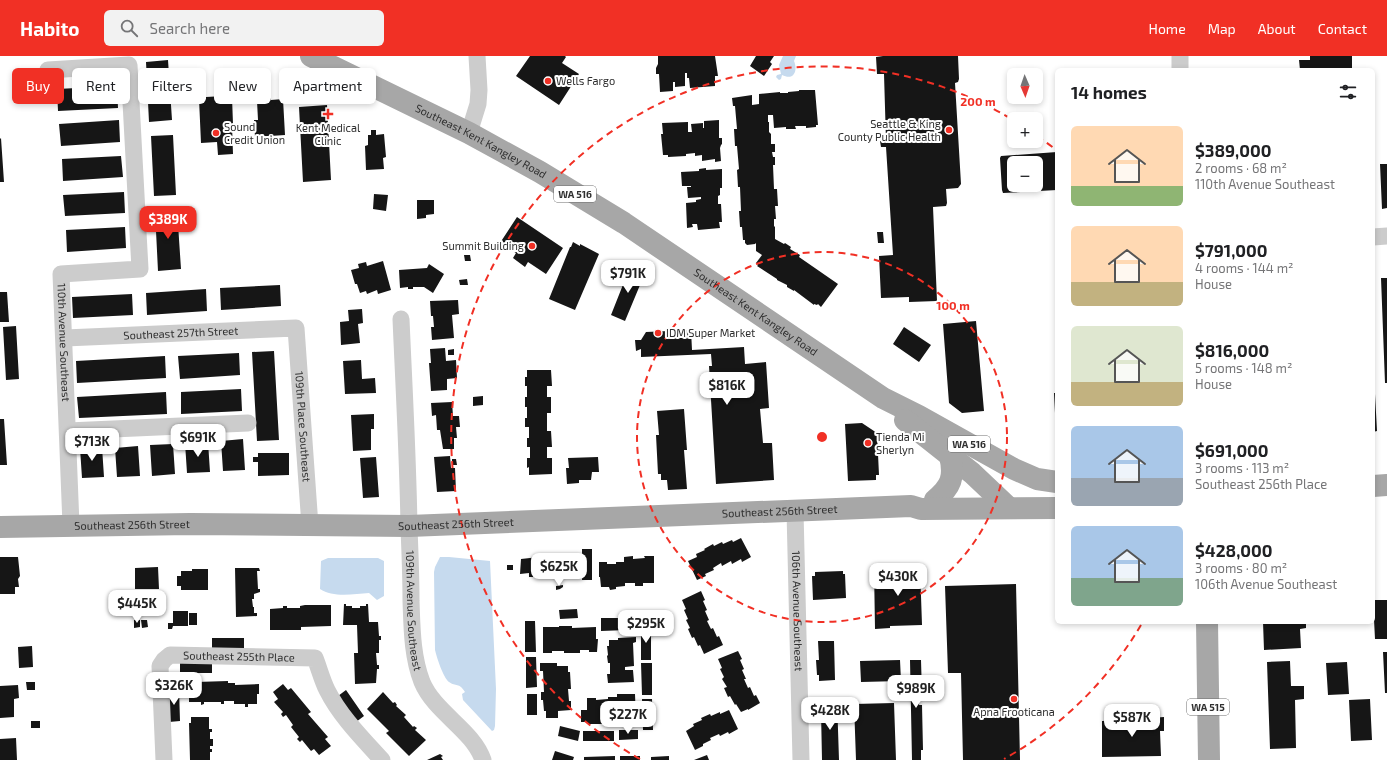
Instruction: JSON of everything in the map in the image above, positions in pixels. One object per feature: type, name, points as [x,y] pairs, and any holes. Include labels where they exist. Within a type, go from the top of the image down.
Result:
[{"type":"main road","name":"Southeast Kent Kangley Road","points":[[311,56],[469,133],[540,172],[624,224],[883,398],[919,416],[1014,469],[1037,479],[1055,482]]},
{"type":"main road","name":"Southeast Kent Kangley Road","points":[[883,398],[900,416],[972,473],[1004,503]]},
{"type":"main road","points":[[910,424],[918,423],[963,449],[970,448],[972,446]]},
{"type":"main road","points":[[935,500],[950,484],[952,471],[950,456]]},
{"type":"main road","points":[[1375,486],[1387,485]]},
{"type":"main road","name":"Southeast 256th Street","points":[[0,527],[190,524],[410,526],[911,506],[922,509],[1004,503],[1055,495]]},
{"type":"main road","name":"Southeast 256th Street","points":[[911,506],[921,500],[935,500],[1004,503],[1055,508]]},
{"type":"main road","name":"WA 515","points":[[1207,624],[1209,760]]},
{"type":"street","points":[[469,133],[478,104],[479,90],[477,56]]},
{"type":"street","points":[[1180,56],[1180,68]]},
{"type":"street","points":[[60,68],[102,61]]},
{"type":"street","name":"110th Avenue Southeast","points":[[71,526],[62,274],[140,269],[129,65],[102,61]]},
{"type":"street","points":[[1375,236],[1387,236]]},
{"type":"street","name":"109th Avenue Southeast","points":[[401,319],[410,526],[412,646],[422,682],[441,710],[465,733],[473,743],[483,760]]},
{"type":"street","name":"Southeast 257th Street","points":[[65,338],[296,328]]},
{"type":"street","name":"109th Place Southeast","points":[[296,328],[310,526]]},
{"type":"street","points":[[68,431],[248,422]]},
{"type":"street","name":"106th Avenue Southeast","points":[[796,511],[801,760]]},
{"type":"street","name":"Southeast 255th Place","points":[[164,760],[160,666],[170,655],[315,658],[327,690],[336,704],[352,726],[382,760]]},
{"type":"water","points":[[783,56],[796,56],[794,61],[796,68],[792,76],[786,77],[782,75],[781,79],[779,80],[776,77],[777,75],[781,74],[779,65]]},
{"type":"water","points":[[440,557],[490,561],[496,689],[495,726],[494,730],[492,731],[463,700],[462,694],[465,692],[463,689],[449,682],[440,667],[435,650],[434,572]]},
{"type":"water","points":[[328,558],[378,558],[384,561],[384,596],[377,600],[369,593],[350,595],[331,594],[320,589],[321,561]]},
{"type":"building","name":"Wells Fargo","points":[[530,56],[565,56],[566,57],[562,63],[579,74],[559,105],[516,76]]},
{"type":"building","points":[[658,56],[715,56],[718,76],[715,76],[715,86],[690,88],[689,78],[687,78],[687,73],[685,73],[685,86],[675,87],[675,82],[673,82],[673,91],[660,92],[659,74],[656,74]]},
{"type":"building","points":[[756,56],[774,56],[770,62],[772,64],[764,76],[750,66]]},
{"type":"building","points":[[958,56],[959,79],[958,82],[955,83],[961,184],[958,188],[946,189],[946,206],[933,207],[937,301],[909,302],[909,297],[881,298],[879,256],[893,255],[886,147],[881,147],[880,141],[886,141],[884,74],[877,74],[876,57]]},
{"type":"building","points":[[1310,56],[1352,56],[1352,68],[1300,68],[1299,60],[1310,60]]},
{"type":"building","points":[[168,60],[169,68],[146,68],[146,62]]},
{"type":"building","points":[[72,88],[72,104],[118,104],[118,108],[58,111],[58,104],[64,104],[64,89]]},
{"type":"building","points":[[799,90],[815,90],[818,125],[816,125],[816,127],[806,128],[806,126],[795,126],[796,129],[786,129],[786,127],[774,128],[773,115],[768,115],[771,144],[775,144],[775,152],[772,152],[773,157],[775,157],[775,165],[773,165],[774,189],[777,189],[778,206],[775,206],[775,239],[791,247],[790,249],[800,255],[799,257],[838,284],[821,307],[818,304],[814,305],[794,290],[787,287],[787,285],[757,266],[758,265],[756,263],[762,255],[756,251],[756,243],[747,245],[745,243],[745,240],[743,240],[742,227],[740,227],[740,187],[738,187],[737,170],[739,169],[734,129],[737,129],[735,106],[733,106],[732,98],[752,95],[752,105],[759,104],[759,94],[780,92],[788,93]]},
{"type":"building","name":"Sound Credit Union","points":[[206,97],[214,97],[214,104],[232,104],[233,154],[218,155],[217,142],[201,143],[199,104],[206,104]]},
{"type":"building","points":[[279,99],[279,104],[283,104],[285,135],[255,137],[254,120],[258,120],[257,104],[271,104],[271,100]]},
{"type":"building","points":[[148,104],[171,104],[172,120],[149,122]]},
{"type":"building","points":[[327,105],[331,180],[303,182],[299,107]]},
{"type":"building","points":[[119,120],[120,142],[61,146],[59,124]]},
{"type":"building","points":[[719,120],[719,138],[722,138],[720,148],[721,161],[715,162],[715,159],[702,161],[702,155],[695,156],[695,153],[686,154],[686,156],[668,157],[668,155],[663,155],[661,134],[663,134],[662,123],[688,122],[688,132],[692,132],[691,124],[703,123],[704,128],[704,121]]},
{"type":"building","points":[[371,130],[376,130],[376,135],[384,134],[386,157],[383,158],[384,169],[366,170],[365,146],[368,145],[368,135],[371,135]]},
{"type":"building","points":[[173,135],[176,195],[154,196],[151,136]]},
{"type":"building","points":[[1,138],[4,182],[0,182]]},
{"type":"building","points":[[1055,152],[1055,190],[1043,191],[1043,156],[1007,156],[1007,192],[1021,192],[1003,193],[1001,156]]},
{"type":"building","points":[[121,156],[123,177],[63,181],[62,159]]},
{"type":"building","points":[[1380,164],[1387,164],[1387,208],[1382,209]]},
{"type":"building","points":[[706,168],[706,170],[722,169],[722,188],[720,188],[720,195],[718,196],[718,204],[721,204],[722,222],[719,222],[720,228],[698,230],[697,224],[692,224],[693,227],[687,228],[686,203],[696,202],[696,200],[701,199],[701,197],[688,198],[687,187],[691,186],[682,186],[681,172],[699,171],[699,169]]},
{"type":"building","points":[[124,192],[125,213],[65,216],[63,195]]},
{"type":"building","points":[[374,194],[388,195],[386,211],[373,209]]},
{"type":"building","points":[[417,200],[434,200],[434,214],[426,215],[426,218],[417,219]]},
{"type":"building","points":[[177,209],[181,269],[158,271],[155,211]]},
{"type":"building","name":"Summit Building","points":[[517,217],[563,248],[546,274],[528,262],[525,267],[513,258],[516,253],[500,243]]},
{"type":"building","points":[[125,227],[126,248],[67,252],[66,230]]},
{"type":"building","points":[[877,232],[883,232],[884,243],[878,243]]},
{"type":"building","points":[[573,242],[599,254],[575,310],[549,299]]},
{"type":"building","points":[[464,255],[470,255],[471,261],[465,261]]},
{"type":"building","points":[[383,261],[391,290],[378,294],[377,290],[367,294],[366,291],[360,293],[357,284],[355,284],[351,270],[359,268],[358,264],[366,262],[367,266]]},
{"type":"building","points":[[429,264],[444,274],[433,293],[424,287],[413,287],[413,289],[408,289],[408,287],[400,288],[399,270],[427,268]]},
{"type":"building","points":[[630,267],[645,273],[625,321],[611,315]]},
{"type":"building","points":[[1381,278],[1387,278],[1387,383],[1385,383]]},
{"type":"building","points":[[467,279],[468,285],[460,285],[459,280]]},
{"type":"building","points":[[280,285],[281,306],[221,310],[220,288]]},
{"type":"building","points":[[206,289],[207,311],[147,315],[146,293]]},
{"type":"building","points":[[0,292],[7,292],[9,322],[0,322]]},
{"type":"building","points":[[132,294],[133,315],[73,318],[72,297]]},
{"type":"building","points":[[458,300],[459,314],[452,315],[454,338],[432,340],[431,327],[434,327],[433,316],[431,316],[430,301]]},
{"type":"building","points":[[362,309],[363,323],[358,324],[360,343],[341,345],[340,322],[349,321],[348,310]]},
{"type":"building","points":[[976,321],[984,411],[962,413],[949,403],[943,324]]},
{"type":"building","points":[[16,326],[19,379],[6,380],[3,327]]},
{"type":"building","points":[[904,327],[931,345],[919,362],[893,344]]},
{"type":"building","points":[[691,330],[692,350],[744,347],[745,364],[766,362],[769,408],[760,409],[763,443],[772,443],[774,480],[716,484],[709,366],[712,366],[711,354],[641,357],[641,349],[636,351],[635,340],[641,340],[646,332]]},
{"type":"building","points":[[445,348],[446,361],[456,360],[457,378],[447,379],[447,390],[431,391],[429,363],[431,363],[430,349]]},
{"type":"building","points":[[454,349],[454,355],[448,355],[448,350]]},
{"type":"building","points":[[274,351],[279,440],[257,441],[252,352]]},
{"type":"building","points":[[239,353],[240,375],[180,379],[178,356]]},
{"type":"building","points":[[165,356],[166,378],[77,383],[76,361]]},
{"type":"building","points":[[361,360],[362,379],[375,378],[376,393],[345,394],[343,361]]},
{"type":"building","points":[[527,370],[551,370],[552,386],[547,386],[547,397],[551,397],[551,413],[547,413],[547,431],[551,431],[552,447],[547,447],[547,458],[552,458],[552,474],[529,475],[529,467],[527,468],[527,458],[530,458],[530,447],[527,447],[529,427],[525,427],[525,418],[527,418],[525,397],[527,397],[527,386],[525,386],[525,377],[527,377]]},
{"type":"building","points":[[241,389],[242,411],[181,414],[181,392]]},
{"type":"building","points":[[166,392],[167,414],[79,418],[77,397]]},
{"type":"building","points":[[1375,394],[1377,431],[1375,432]]},
{"type":"building","points":[[483,396],[483,405],[473,406],[473,397]]},
{"type":"building","points":[[452,402],[453,416],[459,416],[460,427],[456,427],[457,438],[454,438],[454,449],[443,449],[440,430],[437,430],[436,415],[432,416],[431,403]]},
{"type":"building","points":[[684,409],[687,450],[684,450],[687,489],[668,490],[667,480],[661,480],[661,474],[658,474],[656,435],[659,435],[657,411]]},
{"type":"building","points":[[374,414],[374,429],[371,429],[371,450],[353,451],[351,415]]},
{"type":"building","points":[[0,419],[4,419],[7,465],[0,465]]},
{"type":"building","points":[[862,423],[877,433],[879,475],[876,475],[876,480],[848,481],[845,424]]},
{"type":"building","points":[[243,439],[245,470],[223,471],[221,441]]},
{"type":"building","points":[[208,442],[210,472],[187,473],[185,443]]},
{"type":"building","points":[[173,444],[175,474],[152,476],[150,445]]},
{"type":"building","points":[[138,446],[140,476],[117,477],[115,448]]},
{"type":"building","points":[[102,447],[104,477],[82,478],[80,448]]},
{"type":"building","points":[[258,453],[289,453],[289,475],[258,476],[258,462],[253,462],[253,457],[258,457]]},
{"type":"building","points":[[450,456],[451,468],[455,468],[456,491],[437,492],[434,457]]},
{"type":"building","points":[[376,457],[379,497],[363,498],[360,458]]},
{"type":"building","points":[[598,457],[599,472],[592,472],[591,480],[579,480],[579,483],[567,484],[566,468],[569,468],[568,458]]},
{"type":"building","points":[[452,459],[456,459],[457,465],[452,465]]},
{"type":"building","points":[[741,538],[751,557],[742,562],[741,559],[732,564],[731,561],[722,566],[721,563],[713,568],[714,570],[705,574],[706,576],[697,580],[688,561],[697,557],[696,554],[713,544],[714,546],[722,542],[723,544],[732,540],[733,542]]},
{"type":"building","points":[[582,549],[592,549],[592,580],[582,580]]},
{"type":"building","points":[[633,556],[633,559],[645,558],[644,556],[654,556],[654,583],[643,583],[643,586],[635,586],[635,583],[625,583],[625,586],[616,587],[616,589],[610,590],[609,587],[601,587],[599,562],[616,564],[616,562],[624,562],[624,557]]},
{"type":"building","points":[[0,557],[18,557],[20,576],[18,579],[19,587],[15,587],[15,594],[0,594]]},
{"type":"building","points":[[539,557],[548,558],[550,564],[549,573],[540,573],[540,577],[529,577],[529,573],[520,574],[521,559]]},
{"type":"building","points":[[507,565],[513,565],[513,570],[507,570]]},
{"type":"building","points":[[158,567],[159,589],[135,589],[135,568]]},
{"type":"building","points":[[920,567],[922,625],[890,626],[890,628],[875,629],[874,568]]},
{"type":"building","points":[[235,568],[259,568],[260,571],[257,571],[258,589],[260,589],[260,592],[254,594],[254,599],[252,599],[254,613],[257,613],[257,616],[236,617]]},
{"type":"building","points":[[192,569],[208,569],[208,590],[181,590],[181,586],[177,586],[177,576],[181,576],[181,571],[192,571]]},
{"type":"building","points":[[843,571],[843,574],[845,574],[846,598],[813,600],[812,576],[815,576],[815,572]]},
{"type":"building","points":[[1016,584],[1020,760],[963,760],[961,673],[948,673],[945,586]]},
{"type":"building","points":[[563,585],[563,587],[556,590],[556,586]]},
{"type":"building","points":[[701,591],[707,610],[705,611],[709,620],[707,621],[711,629],[713,628],[717,637],[719,636],[723,645],[704,654],[694,637],[692,638],[688,629],[690,628],[686,620],[688,619],[684,610],[686,609],[682,600]]},
{"type":"building","points":[[1375,600],[1387,600],[1387,639],[1375,639]]},
{"type":"building","points":[[344,604],[346,604],[346,606],[352,606],[352,608],[360,608],[360,606],[366,606],[366,604],[368,604],[369,622],[378,622],[379,636],[381,636],[381,640],[379,640],[379,653],[376,653],[377,665],[379,665],[379,669],[377,669],[376,683],[355,684],[354,653],[358,653],[357,625],[343,625]]},
{"type":"building","points":[[331,605],[331,626],[301,627],[301,630],[270,630],[270,609],[283,608],[283,606],[287,606],[287,608],[300,608],[300,606]]},
{"type":"building","points":[[577,609],[578,618],[560,619],[559,610]]},
{"type":"building","points":[[173,611],[188,611],[188,626],[173,626],[172,629],[168,629],[168,623],[173,623]]},
{"type":"building","points":[[189,613],[197,613],[197,625],[189,625]]},
{"type":"building","points":[[601,618],[626,618],[627,630],[601,631]]},
{"type":"building","points":[[134,620],[140,620],[140,627],[134,628]]},
{"type":"building","points":[[141,620],[147,620],[148,627],[142,628]]},
{"type":"building","points":[[525,621],[535,621],[536,652],[525,652]]},
{"type":"building","points":[[1263,624],[1306,624],[1306,628],[1300,629],[1301,648],[1264,650]]},
{"type":"building","points":[[572,626],[572,628],[596,627],[596,639],[598,639],[597,652],[580,650],[580,653],[552,651],[552,653],[543,653],[543,627]]},
{"type":"building","points":[[641,629],[651,629],[651,660],[641,660]]},
{"type":"building","points":[[636,637],[636,642],[633,643],[634,666],[625,667],[625,670],[633,670],[634,682],[608,683],[607,674],[610,674],[610,663],[608,663],[607,646],[609,646],[609,640]]},
{"type":"building","points":[[212,638],[244,638],[244,648],[212,648]]},
{"type":"building","points":[[818,641],[834,641],[835,680],[819,681],[816,660],[819,660]]},
{"type":"building","points":[[32,646],[33,667],[19,668],[18,647]]},
{"type":"building","points":[[738,651],[742,659],[740,660],[744,669],[742,670],[746,679],[744,679],[748,688],[750,687],[754,696],[756,695],[760,703],[741,712],[730,696],[728,697],[724,688],[727,687],[722,679],[724,677],[720,669],[722,668],[718,659]]},
{"type":"building","points":[[1383,652],[1387,652],[1387,693],[1385,693]]},
{"type":"building","points":[[526,657],[536,657],[537,687],[526,688]]},
{"type":"building","points":[[900,660],[901,681],[861,682],[860,661]]},
{"type":"building","points":[[910,660],[921,660],[922,694],[919,694],[919,705],[922,705],[923,750],[921,750],[921,760],[912,760]]},
{"type":"building","points":[[1290,661],[1291,686],[1304,686],[1304,699],[1295,700],[1296,748],[1270,749],[1267,662]]},
{"type":"building","points":[[180,662],[212,663],[212,673],[180,673]]},
{"type":"building","points":[[1347,662],[1349,694],[1328,695],[1326,663]]},
{"type":"building","points":[[540,663],[557,663],[557,666],[568,666],[568,672],[570,672],[571,689],[568,689],[569,701],[571,701],[571,710],[558,711],[558,718],[546,718],[543,700],[541,700],[541,692],[544,692],[543,671],[540,671]]},
{"type":"building","points":[[641,663],[652,663],[652,695],[642,695]]},
{"type":"building","points":[[228,681],[228,683],[235,683],[235,685],[259,684],[257,704],[248,704],[248,707],[245,707],[245,704],[234,704],[234,701],[224,701],[224,704],[221,704],[221,702],[204,702],[204,704],[201,705],[201,702],[189,702],[189,684],[196,684],[196,682]]},
{"type":"building","points":[[26,682],[35,682],[35,690],[27,690]]},
{"type":"building","points":[[283,684],[288,690],[291,688],[311,712],[308,714],[328,737],[325,739],[331,746],[319,755],[314,749],[311,751],[302,740],[300,742],[297,739],[299,737],[291,727],[293,725],[286,715],[283,717],[281,714],[283,712],[274,702],[278,699],[273,692]]},
{"type":"building","points":[[18,685],[19,698],[14,699],[14,717],[0,718],[0,686]]},
{"type":"building","points":[[179,689],[180,721],[169,722],[169,690]]},
{"type":"building","points":[[346,690],[364,716],[356,722],[338,696]]},
{"type":"building","points":[[383,692],[393,703],[395,702],[397,705],[396,706],[406,715],[404,717],[413,727],[414,726],[417,728],[415,730],[426,740],[409,756],[386,733],[389,731],[367,709]]},
{"type":"building","points":[[527,694],[537,694],[537,715],[527,715]]},
{"type":"building","points":[[617,694],[635,694],[636,721],[623,721],[623,726],[616,727],[616,724],[588,724],[587,722],[581,722],[581,710],[587,710],[587,698],[596,698],[596,700],[608,699],[608,697],[617,697]]},
{"type":"building","points":[[642,699],[652,699],[653,730],[643,730]]},
{"type":"building","points":[[837,699],[839,760],[822,760],[821,711],[823,711],[823,700]]},
{"type":"building","points":[[1370,699],[1372,740],[1351,741],[1349,700]]},
{"type":"building","points":[[894,703],[896,760],[856,760],[854,704]]},
{"type":"building","points":[[729,710],[738,729],[729,734],[728,732],[720,736],[719,734],[710,738],[711,740],[695,750],[686,731],[694,726],[693,724],[702,720],[701,718],[710,714],[711,716],[720,712],[720,714]]},
{"type":"building","points":[[191,717],[209,717],[209,729],[212,729],[212,732],[210,732],[210,739],[213,739],[213,746],[210,746],[212,752],[210,752],[210,760],[190,760],[189,723],[191,723]]},
{"type":"building","points":[[1164,717],[1164,731],[1160,731],[1161,756],[1102,757],[1102,721],[1122,719],[1127,719],[1127,721],[1150,720],[1150,718]]},
{"type":"building","points":[[31,721],[40,721],[40,728],[31,728]]},
{"type":"building","points":[[560,726],[580,731],[578,741],[558,736]]},
{"type":"building","points":[[619,730],[638,730],[638,739],[619,740]]},
{"type":"building","points":[[583,731],[614,731],[614,741],[583,741]]},
{"type":"building","points":[[16,738],[17,760],[0,760],[0,739]]},
{"type":"building","points":[[555,751],[574,757],[573,760],[552,760]]},
{"type":"building","points":[[440,754],[443,756],[441,757],[443,760],[427,760]]},
{"type":"building","points":[[707,755],[709,760],[694,760]]},
{"type":"building","points":[[615,756],[615,760],[584,760],[584,757]]},
{"type":"building","points":[[620,756],[640,756],[640,760],[620,760]]},
{"type":"building","points":[[669,756],[669,760],[651,760],[651,757]]},
{"type":"place","name":"Wells Fargo","points":[[548,81]]},
{"type":"place","name":"Kent Medical Clinic","points":[[328,114]]},
{"type":"place","name":"Seattle & King County Public Health","points":[[949,130]]},
{"type":"place","name":"Sound Credit Union","points":[[216,133]]},
{"type":"place","name":"Summit Building","points":[[532,246]]},
{"type":"place","name":"IDM Super Market","points":[[658,333]]},
{"type":"place","name":"Tienda Mi Sherlyn","points":[[868,443]]},
{"type":"place","name":"Apna Frooticana","points":[[1014,699]]}]
